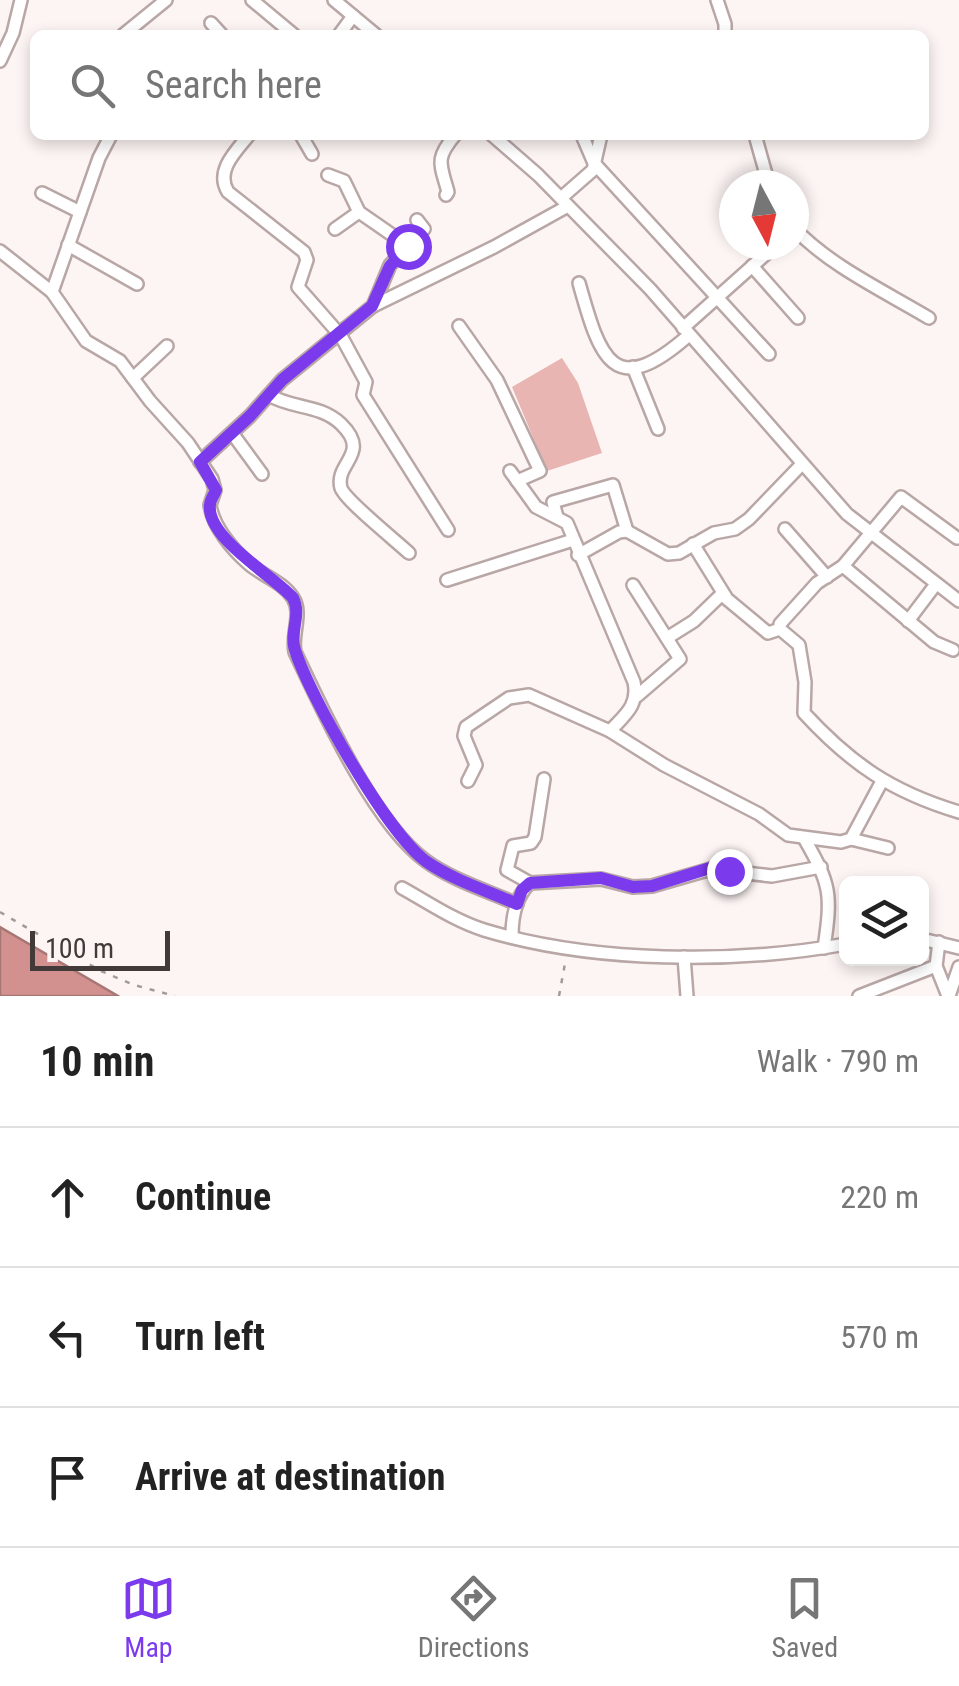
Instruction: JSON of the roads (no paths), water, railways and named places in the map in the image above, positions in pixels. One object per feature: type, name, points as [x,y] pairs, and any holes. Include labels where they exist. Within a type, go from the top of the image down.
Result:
[{"type":"street","points":[[0,61],[13,33],[20,0]]},
{"type":"street","points":[[129,30],[166,0]]},
{"type":"street","points":[[252,0],[288,30]]},
{"type":"street","points":[[334,0],[370,30]]},
{"type":"street","points":[[717,0],[725,30]]},
{"type":"street","points":[[342,30],[353,16]]},
{"type":"street","points":[[211,23],[217,30]]},
{"type":"street","points":[[52,292],[98,158],[109,140]]},
{"type":"street","points":[[245,140],[223,171],[222,182],[228,192],[304,252],[307,260],[298,287],[338,333],[366,382],[364,394],[448,530]]},
{"type":"street","points":[[304,140],[312,154]]},
{"type":"street","points":[[446,195],[439,160],[452,140]]},
{"type":"street","points":[[497,140],[564,202],[686,331],[847,514],[959,601]]},
{"type":"street","points":[[584,140],[594,163],[769,354]]},
{"type":"street","points":[[200,462],[269,395],[372,306],[564,202],[593,170],[600,140]]},
{"type":"street","points":[[756,140],[765,170]]},
{"type":"street","points":[[328,175],[344,181],[359,212],[408,246]]},
{"type":"street","points":[[42,193],[80,212]]},
{"type":"street","points":[[336,229],[359,212]]},
{"type":"street","points":[[372,306],[390,266],[424,229],[418,220]]},
{"type":"street","points":[[809,242],[929,318]]},
{"type":"street","points":[[68,245],[137,284]]},
{"type":"street","points":[[0,251],[52,292],[86,342],[120,361],[200,462],[216,490],[210,505],[218,528],[248,563],[293,598],[298,606],[292,641],[295,652],[354,763],[400,837],[430,864],[517,904]]},
{"type":"street","points":[[580,283],[600,350],[616,364],[633,368],[666,356],[717,297],[759,260]]},
{"type":"street","points":[[752,266],[798,318]]},
{"type":"street","points":[[459,326],[497,380],[540,471],[514,476],[536,506],[567,523],[637,696]]},
{"type":"street","points":[[133,378],[167,346]]},
{"type":"street","points":[[633,368],[658,429]]},
{"type":"street","points":[[269,395],[316,409],[343,426],[353,440],[354,451],[340,479],[342,488],[350,503],[371,516],[408,553]]},
{"type":"street","points":[[232,433],[262,474]]},
{"type":"street","points":[[578,556],[619,532],[628,531],[668,554],[714,533],[735,530],[801,465]]},
{"type":"street","points":[[557,518],[553,502],[612,486],[628,531]]},
{"type":"street","points":[[780,628],[782,619],[817,583],[843,566],[900,497],[957,538]]},
{"type":"street","points":[[785,528],[827,577]]},
{"type":"street","points":[[447,580],[573,540]]},
{"type":"street","points":[[693,544],[723,593],[768,632],[780,628]]},
{"type":"street","points":[[843,566],[934,642],[953,650]]},
{"type":"street","points":[[908,621],[936,584]]},
{"type":"street","points":[[610,732],[637,696],[678,663],[678,655],[633,585]]},
{"type":"street","points":[[667,638],[694,621],[723,593]]},
{"type":"street","points":[[780,628],[799,645],[805,682],[804,713],[836,747],[882,781],[923,801],[959,812]]},
{"type":"street","points":[[468,781],[476,765],[464,736],[466,727],[509,698],[529,696],[610,732],[759,814],[788,836],[842,842],[850,839],[888,848]]},
{"type":"street","points":[[544,778],[535,837],[531,844],[513,846],[508,862],[507,870],[530,883],[601,878],[633,887],[652,886],[710,868],[772,876],[821,867]]},
{"type":"street","points":[[850,839],[882,781]]},
{"type":"street","points":[[804,838],[821,867],[830,894],[824,948]]},
{"type":"street","points":[[512,936],[517,904],[522,890],[530,883]]},
{"type":"street","points":[[402,888],[460,921],[568,947],[684,957],[768,955],[839,945]]},
{"type":"street","points":[[929,940],[959,948]]},
{"type":"street","points":[[939,942],[936,966],[949,996]]},
{"type":"street","points":[[684,957],[687,996]]},
{"type":"street","points":[[860,996],[936,966]]},
{"type":"street","points":[[949,996],[959,967]]}]
